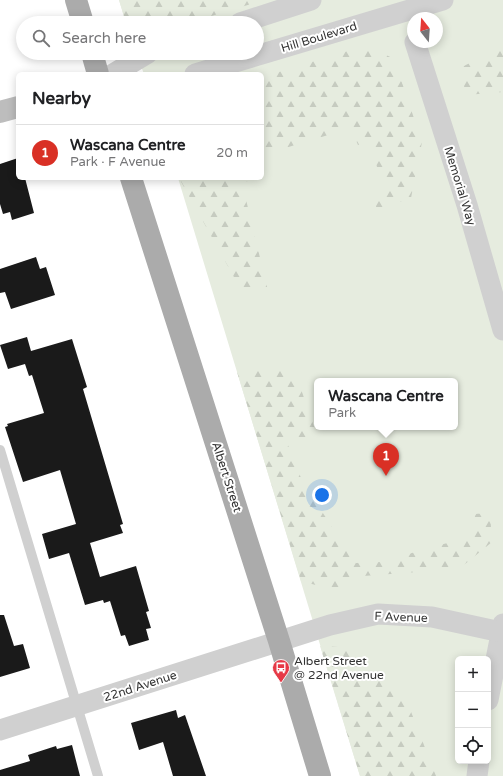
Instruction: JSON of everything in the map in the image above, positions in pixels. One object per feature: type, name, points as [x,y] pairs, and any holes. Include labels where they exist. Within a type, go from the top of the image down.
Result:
[{"type":"main road","points":[[76,0],[81,16]]},
{"type":"main road","points":[[94,60],[97,72]]},
{"type":"main road","name":"Albert Street","points":[[132,180],[279,641],[320,776]]},
{"type":"street","points":[[262,16],[311,0]]},
{"type":"street","name":"Hill Boulevard","points":[[264,51],[403,6],[443,0]]},
{"type":"street","points":[[403,6],[407,18]]},
{"type":"street","name":"Memorial Way","points":[[417,48],[467,205],[503,330]]},
{"type":"street","points":[[116,72],[136,60]]},
{"type":"street","name":"Hill Boulevard","points":[[201,72],[238,60]]},
{"type":"street","points":[[0,112],[16,108]]},
{"type":"street","name":"F Avenue","points":[[279,641],[330,624],[378,614],[432,617],[502,628]]},
{"type":"street","points":[[490,692],[502,628]]},
{"type":"street","name":"22nd Avenue","points":[[0,730],[279,641]]},
{"type":"street","points":[[477,776],[479,764]]},
{"type":"lane","points":[[0,450],[98,776]]},
{"type":"green space","points":[[119,0],[503,0],[503,776],[360,776],[179,180],[264,180],[264,72],[143,72],[139,60],[264,60],[264,16],[124,16]]},
{"type":"green space","points":[[119,0],[264,0],[211,16],[124,16]]},
{"type":"green space","points":[[367,45],[394,59],[422,142],[411,198],[377,210],[373,195],[385,190],[368,141],[358,145],[355,138],[351,139],[348,129],[264,154],[264,76]]},
{"type":"green space","points":[[503,46],[503,92],[466,95],[460,68]]},
{"type":"green space","points":[[180,180],[252,180],[242,183],[268,291],[240,288]]},
{"type":"green space","points":[[294,369],[319,441],[284,435],[303,483],[356,563],[380,562],[465,538],[478,529],[474,514],[490,513],[492,542],[459,569],[363,576],[334,590],[301,581],[237,372]]},
{"type":"green space","points":[[320,646],[356,648],[408,704],[436,776],[360,776]]},
{"type":"building","points":[[16,159],[16,180],[26,180],[34,213],[12,220],[10,212],[3,214],[0,204],[0,164]]},
{"type":"building","points":[[36,257],[40,269],[46,267],[55,295],[11,309],[5,292],[0,293],[0,269]]},
{"type":"building","points":[[27,337],[31,351],[72,339],[87,387],[83,389],[123,524],[120,525],[123,533],[90,543],[100,577],[136,566],[149,611],[146,612],[151,628],[146,629],[149,640],[129,646],[125,635],[121,636],[110,601],[104,603],[103,600],[85,605],[69,553],[49,559],[42,534],[76,524],[60,470],[23,482],[5,427],[8,426],[7,424],[44,413],[32,375],[29,376],[25,364],[8,369],[0,345]]},
{"type":"building","points":[[0,615],[4,615],[14,646],[23,644],[30,668],[0,677]]},
{"type":"building","points":[[176,710],[178,718],[185,715],[206,776],[173,776],[163,742],[139,750],[131,723]]},
{"type":"building","points":[[72,745],[80,776],[0,776],[0,770],[30,761],[28,755],[56,746],[57,749]]},
{"type":"place","name":"Wascana Centre","points":[[386,476]]},
{"type":"place","name":"Albert Street @ 22nd Avenue","points":[[281,683]]}]
